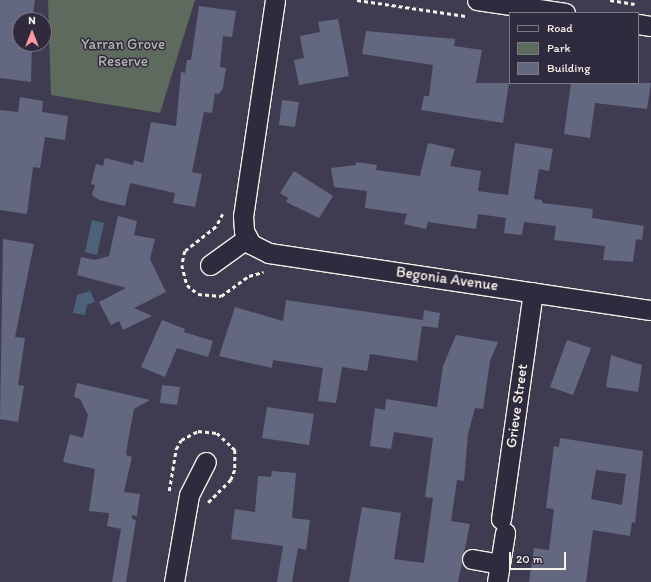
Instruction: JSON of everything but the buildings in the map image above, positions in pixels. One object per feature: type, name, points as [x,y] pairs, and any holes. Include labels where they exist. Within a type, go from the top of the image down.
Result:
[{"type":"street","points":[[210,265],[246,239],[243,216],[275,0]]},
{"type":"street","points":[[566,12],[569,0]]},
{"type":"street","points":[[474,8],[548,12]]},
{"type":"street","points":[[639,24],[651,26]]},
{"type":"street","name":"Begonia Avenue","points":[[246,239],[257,249],[269,253],[651,310]]},
{"type":"street","name":"Grieve Street","points":[[499,573],[503,526],[533,292]]},
{"type":"street","points":[[174,582],[188,495],[206,462]]},
{"type":"street","points":[[472,559],[499,573]]},
{"type":"path","points":[[357,0],[474,8]]},
{"type":"path","points":[[610,0],[637,4]]},
{"type":"path","points":[[225,208],[216,227],[185,251],[182,265],[187,285],[198,294],[222,296],[249,276],[266,272]]},
{"type":"green space","name":"Yarran Grove Reserve","points":[[48,0],[195,0],[160,113],[51,95],[50,52],[52,52],[52,12],[48,12]]},
{"type":"water","points":[[92,220],[104,223],[97,255],[85,252]]},
{"type":"water","points":[[90,291],[95,302],[87,305],[85,315],[73,313],[77,295]]}]
